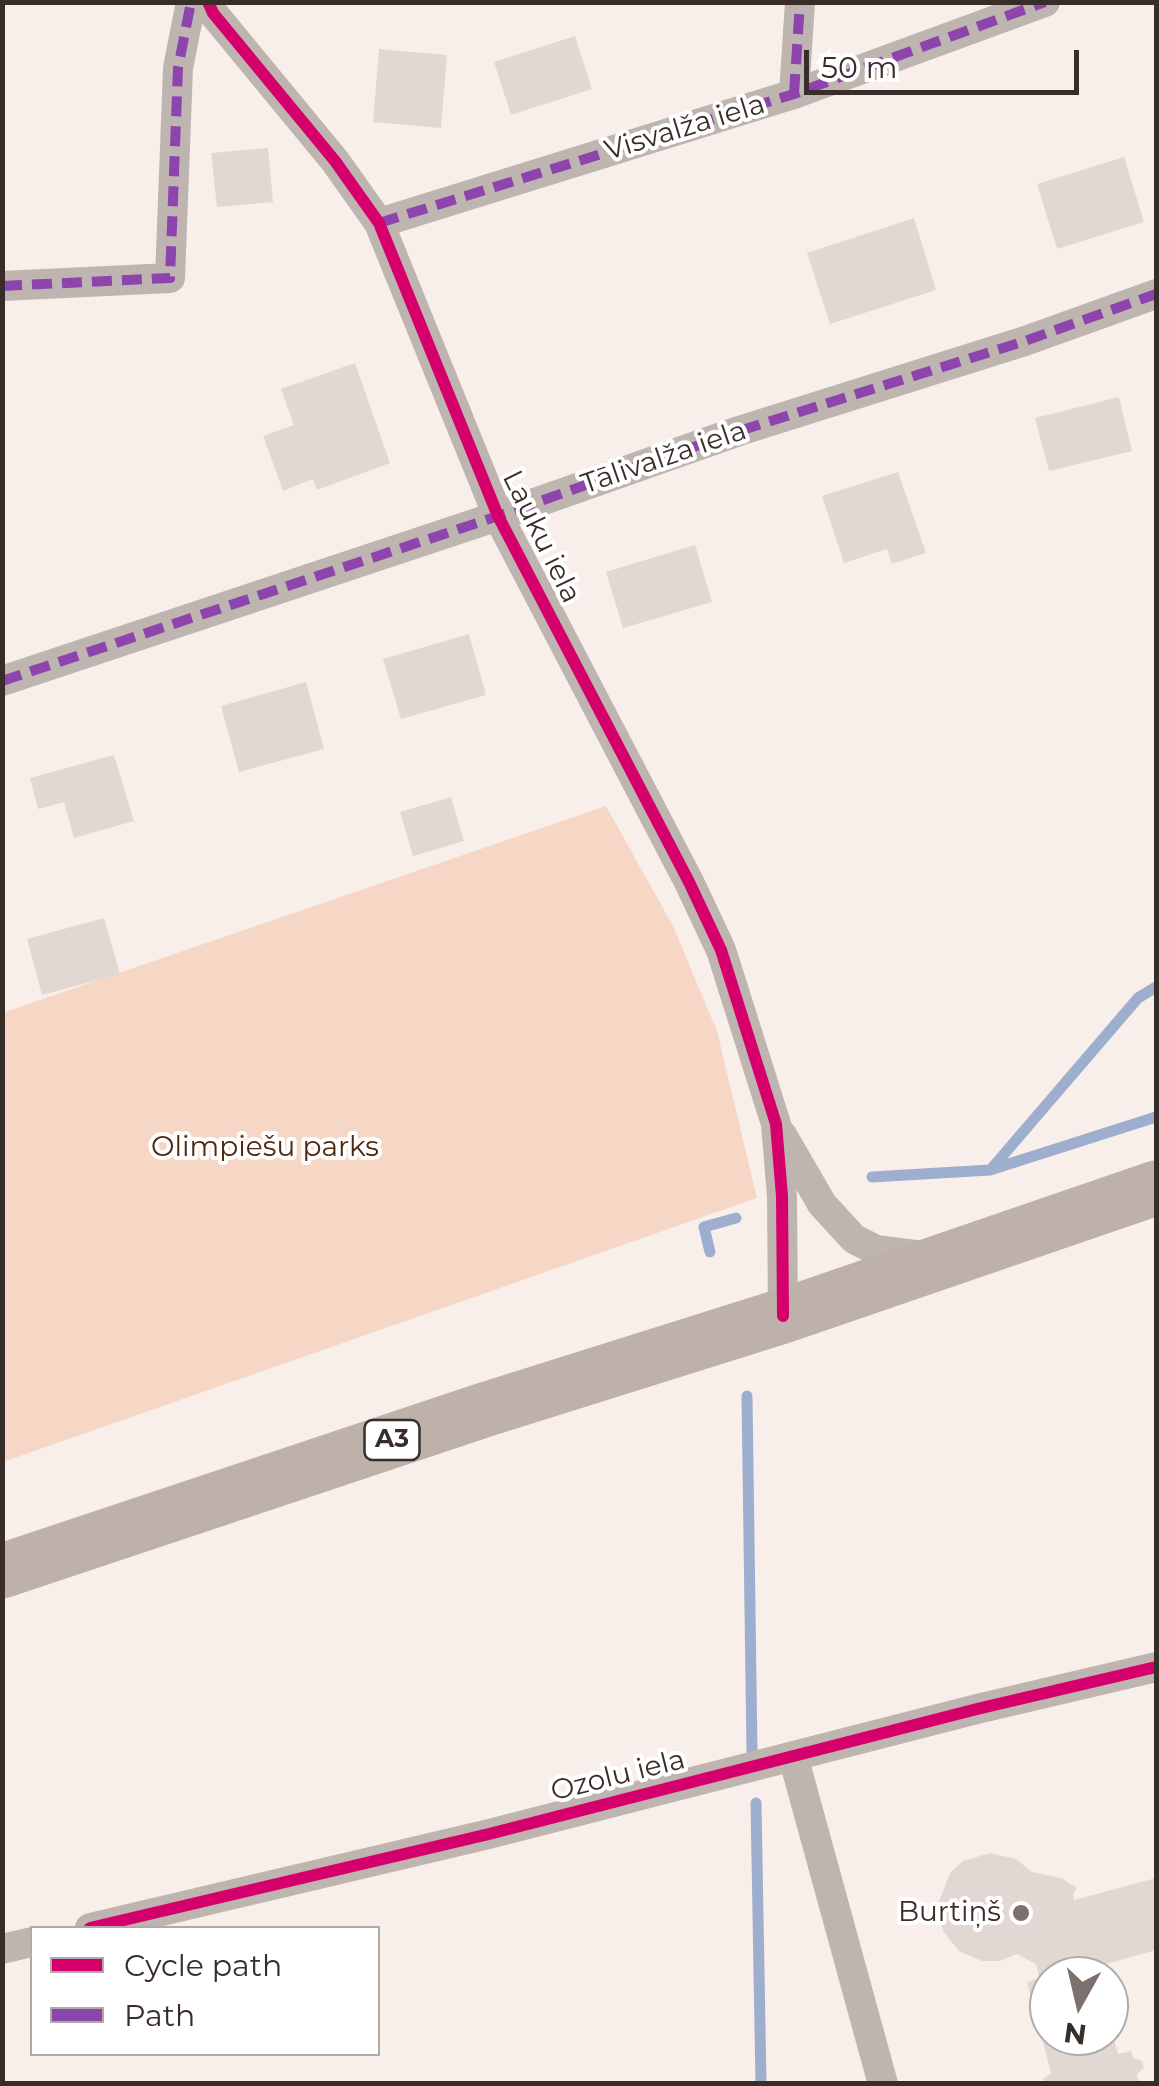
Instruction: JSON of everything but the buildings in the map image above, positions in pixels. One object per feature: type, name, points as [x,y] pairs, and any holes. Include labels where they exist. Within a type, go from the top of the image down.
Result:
[{"type":"highway","name":"A3","points":[[2,1571],[484,1410],[783,1316],[1156,1188]]},
{"type":"street","points":[[2,286],[170,278],[178,68],[191,2]]},
{"type":"street","name":"Lauku iela","points":[[208,2],[213,14],[335,161],[379,224],[498,516],[721,950],[776,1124]]},
{"type":"street","points":[[794,94],[800,2]]},
{"type":"street","name":"Visvalža iela","points":[[379,224],[794,94],[1045,2]]},
{"type":"street","name":"Tālivalža iela","points":[[2,681],[1156,294]]},
{"type":"street","points":[[776,1124],[822,1204],[854,1239],[876,1250],[951,1257]]},
{"type":"street","points":[[776,1124],[784,1227],[783,1316]]},
{"type":"street","name":"Ozolu iela","points":[[99,1926],[490,1834],[1156,1667]]},
{"type":"street","points":[[793,1756],[884,2084]]},
{"type":"street","points":[[2,1949],[30,1942]]},
{"type":"green space","name":"Olimpiešu parks","points":[[606,806],[673,926],[717,1031],[757,1198],[3,1462],[2,1013]]},
{"type":"waterway","points":[[993,1167],[1138,998],[1156,987]]},
{"type":"waterway","points":[[872,1177],[990,1170],[1156,1117]]},
{"type":"waterway","points":[[710,1252],[704,1227],[736,1218]]},
{"type":"waterway","points":[[747,1396],[752,1752]]},
{"type":"waterway","points":[[756,1803],[761,2084]]},
{"type":"marked path","points":[[2,286],[170,278],[178,68],[191,2]]},
{"type":"marked path","points":[[794,94],[800,2]]},
{"type":"marked path","points":[[379,223],[794,94],[1045,2]]},
{"type":"marked path","points":[[2,681],[1156,294]]},
{"type":"cycle path","points":[[208,2],[335,161],[379,223],[498,516],[721,950],[776,1124],[782,1196],[783,1316]]},
{"type":"cycle path","points":[[98,1926],[489,1834],[1156,1667]]},
{"type":"place","name":"Burtiņš","points":[[1021,1913]]}]
